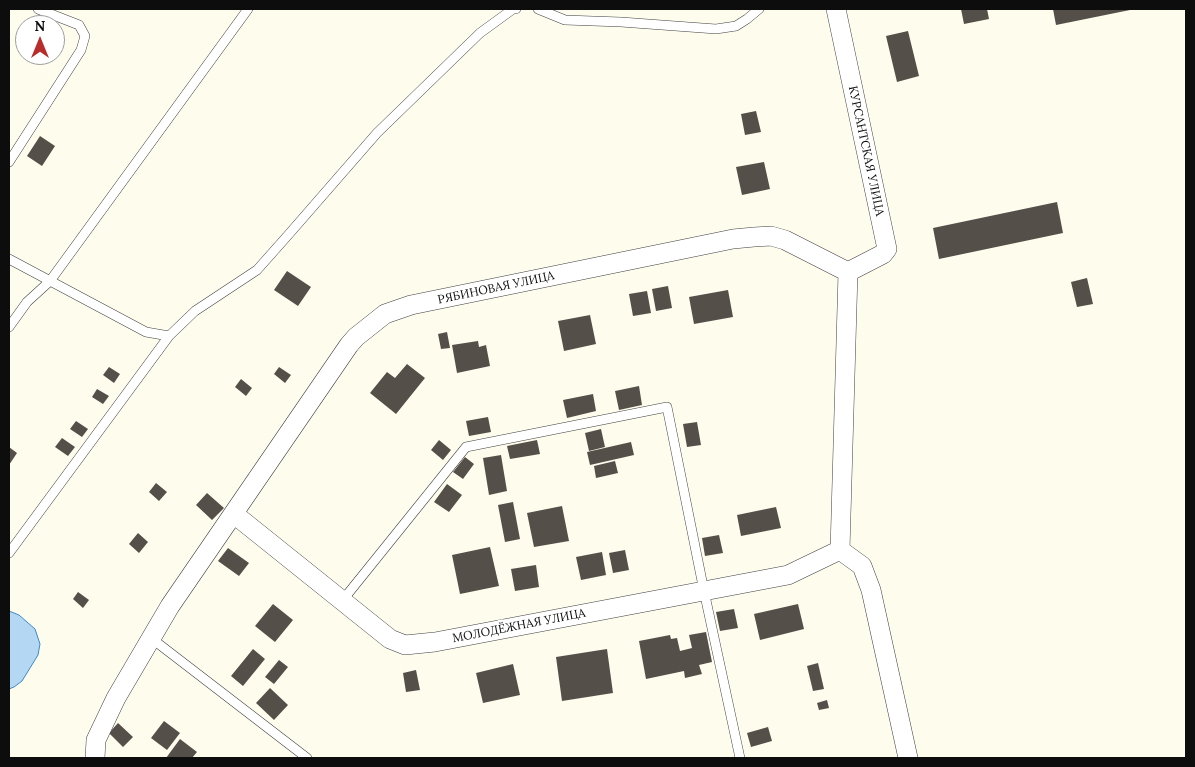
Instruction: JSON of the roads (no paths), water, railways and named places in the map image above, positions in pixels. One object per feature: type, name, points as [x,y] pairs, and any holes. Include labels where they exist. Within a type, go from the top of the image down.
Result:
[{"type":"street","name":"КУРСАНТСКАЯ УЛИЦА","points":[[836,9],[887,249],[883,254],[848,272]]},
{"type":"street","name":"РЯБИНОВАЯ УЛИЦА","points":[[95,758],[96,740],[116,698],[170,606],[349,345],[385,314],[411,305],[733,239],[754,237],[770,236],[785,240],[848,272]]},
{"type":"street","points":[[848,272],[840,550],[862,566],[871,590],[908,758]]},
{"type":"street","name":"МОЛОДЁЖНАЯ УЛИЦА","points":[[234,514],[390,639],[405,645],[435,642],[788,575],[840,550]]},
{"type":"lane","points":[[9,162],[81,50],[84,36],[78,25],[38,9]]},
{"type":"lane","points":[[9,327],[27,302],[50,281],[248,9]]},
{"type":"lane","points":[[9,553],[169,336],[195,311],[257,270],[377,134],[480,33],[516,9]]},
{"type":"lane","points":[[538,9],[565,20],[621,22],[716,30],[736,26],[759,9]]},
{"type":"lane","points":[[9,259],[146,332],[169,336]]},
{"type":"lane","points":[[342,601],[466,447],[668,407],[704,591],[740,758]]},
{"type":"lane","points":[[151,638],[307,758]]},
{"type":"water","points":[[9,611],[19,615],[35,629],[40,644],[38,655],[22,681],[9,689]]}]
